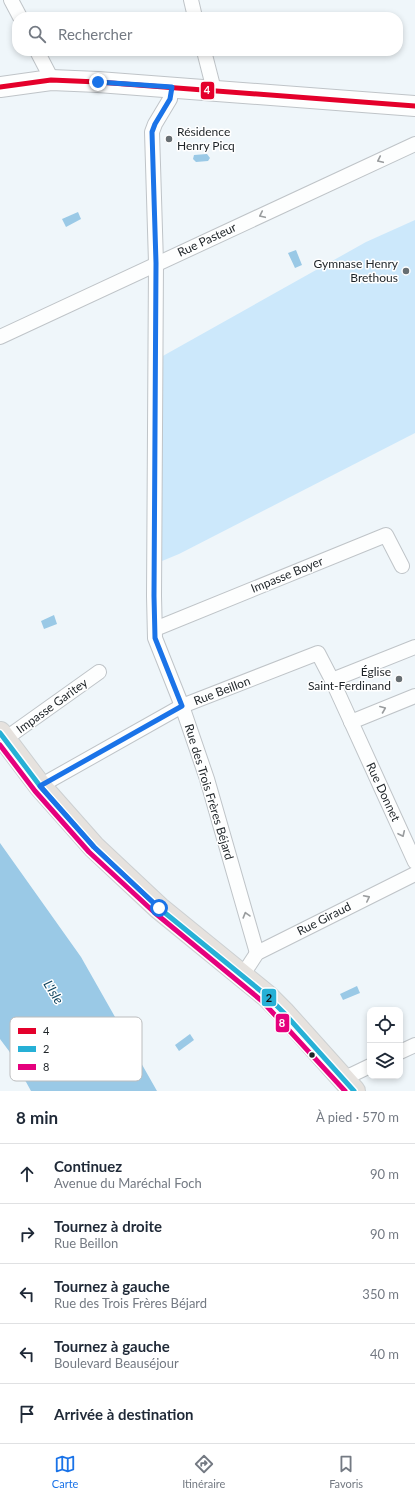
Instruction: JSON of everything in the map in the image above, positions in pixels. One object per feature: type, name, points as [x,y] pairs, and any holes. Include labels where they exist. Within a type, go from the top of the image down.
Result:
[{"type":"main road","points":[[2,736],[40,786],[94,847],[159,908],[267,996],[348,1085]]},
{"type":"street","points":[[11,0],[17,12]]},
{"type":"street","points":[[191,0],[194,12]]},
{"type":"street","points":[[40,56],[51,80]]},
{"type":"street","points":[[205,56],[214,90]]},
{"type":"street","points":[[0,87],[51,80],[98,82],[415,106]]},
{"type":"street","name":"Rue des Trois Frères Béjard","points":[[172,87],[170,99],[152,132],[156,263],[155,638],[182,706],[207,779],[257,953]]},
{"type":"street","name":"Rue Pasteur","points":[[0,337],[156,263],[415,144]]},
{"type":"street","name":"Impasse Boyer","points":[[155,629],[386,535],[402,566]]},
{"type":"street","points":[[332,680],[415,647]]},
{"type":"street","name":"Rue Beillon","points":[[40,786],[182,706],[318,653],[332,680]]},
{"type":"street","name":"Impasse Garitey","points":[[2,736],[99,672]]},
{"type":"street","name":"Rue Donnet","points":[[332,680],[412,856]]},
{"type":"street","points":[[351,722],[415,696]]},
{"type":"street","name":"Rue Giraud","points":[[257,953],[415,874]]},
{"type":"street","points":[[242,976],[257,953]]},
{"type":"street","points":[[403,1050],[415,1044]]},
{"type":"street","points":[[348,1085],[367,1069]]},
{"type":"shaded area","points":[[415,220],[415,433],[179,554],[162,561],[161,357],[366,242]]},
{"type":"water","points":[[207,154],[210,158],[208,161],[196,162],[193,159],[194,155]]},
{"type":"water","points":[[78,212],[81,219],[66,227],[62,219]]},
{"type":"water","points":[[296,250],[302,265],[295,268],[288,253]]},
{"type":"water","points":[[54,615],[57,624],[44,629],[41,621]]},
{"type":"water","name":"L'Isle","points":[[0,843],[81,957],[115,1017],[10,1017],[10,1053],[0,1039]]},
{"type":"water","points":[[357,986],[360,993],[343,1000],[340,994]]},
{"type":"water","points":[[190,1034],[194,1040],[179,1051],[175,1045]]},
{"type":"water","points":[[142,1065],[157,1091],[31,1091],[26,1081],[142,1081]]},
{"type":"transit line","name":"4","points":[[0,87],[51,80],[98,82],[415,106]]},
{"type":"transit line","name":"2","points":[[0,733],[40,786],[94,847],[159,908],[267,996],[354,1091]]},
{"type":"transit line","name":"8","points":[[0,745],[35,791],[89,852],[155,913],[262,1001],[345,1091]]},
{"type":"place","name":"Résidence Henry Picq","points":[[169,139]]},
{"type":"place","name":"Gymnase Henry Brethous","points":[[406,271]]},
{"type":"place","name":"Église Saint-Ferdinand","points":[[399,679]]},
{"type":"route","points":[[98,82],[172,87],[170,99],[152,132],[156,263],[154,596],[155,638],[182,706],[40,786],[94,847],[159,908]]}]
